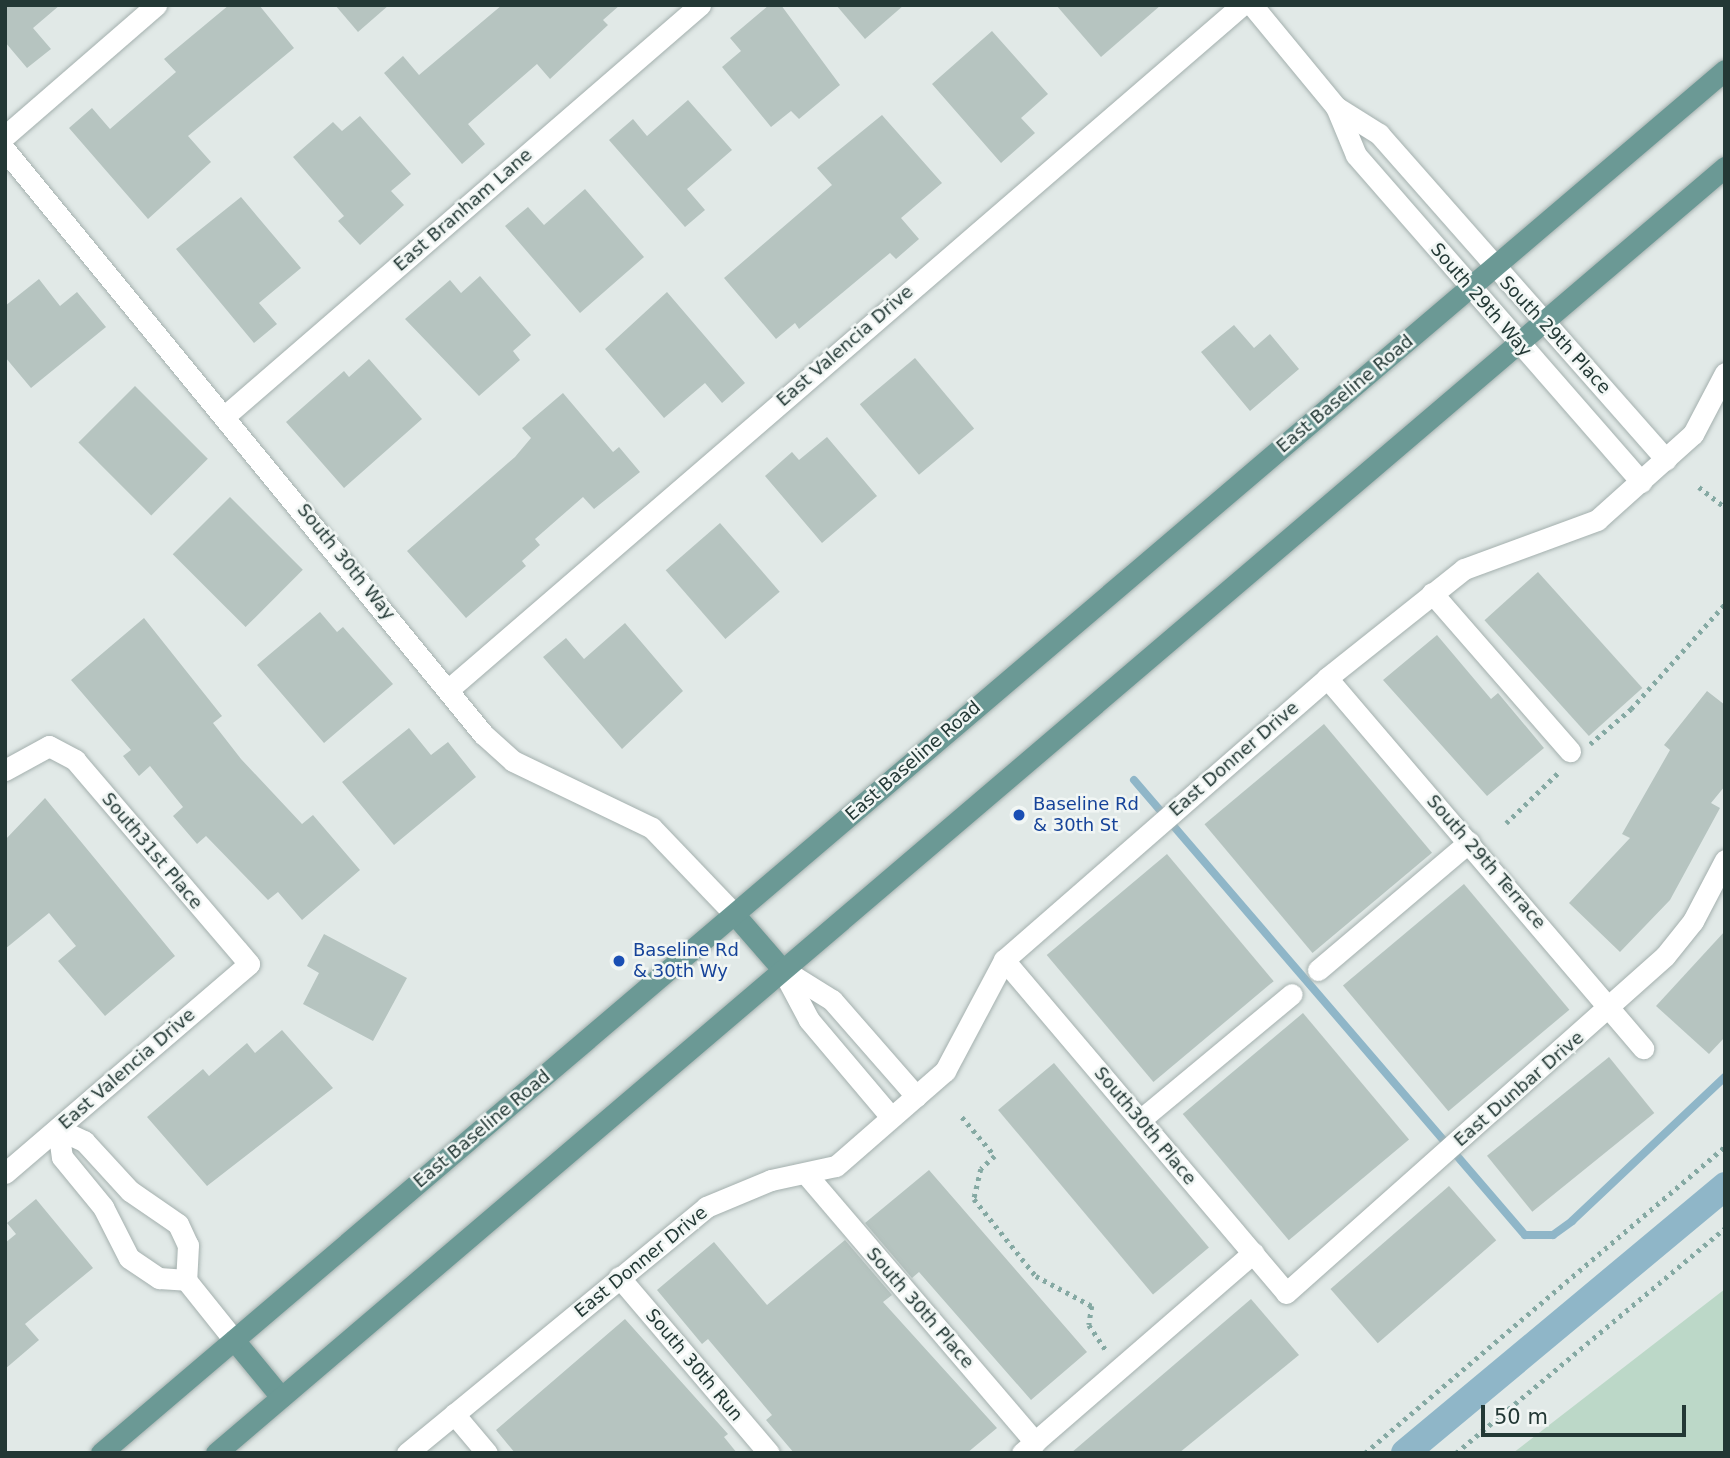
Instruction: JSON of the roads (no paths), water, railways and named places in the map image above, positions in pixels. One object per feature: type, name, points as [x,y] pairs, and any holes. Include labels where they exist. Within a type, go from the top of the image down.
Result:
[{"type":"main road","name":"East Baseline Road","points":[[102,1453],[1725,70]]},
{"type":"main road","points":[[216,1453],[1725,167]]},
{"type":"main road","points":[[735,915],[782,969]]},
{"type":"main road","points":[[234,1340],[281,1397]]},
{"type":"street","points":[[5,136],[156,5]]},
{"type":"street","name":"East Branham Lane","points":[[226,415],[700,5]]},
{"type":"street","name":"East Valencia Drive","points":[[449,690],[1242,5]]},
{"type":"street","name":"South 29th Way","points":[[1252,5],[1336,107],[1356,155],[1382,187],[1641,482]]},
{"type":"street","name":"South 29th Way","points":[[1336,107],[1380,134],[1405,168],[1493,268]]},
{"type":"street","name":"South 30th Way","points":[[5,150],[226,415],[449,690],[513,761],[652,828],[735,915]]},
{"type":"street","points":[[1382,187],[1405,168]]},
{"type":"street","name":"South 29th Place","points":[[1493,268],[1666,460]]},
{"type":"street","name":"East Donner Drive","points":[[407,1453],[706,1207],[771,1180],[836,1166],[946,1071],[1004,960],[1327,677],[1469,565],[1597,520],[1693,434],[1725,373]]},
{"type":"street","name":"South 29th Place","points":[[1591,426],[1617,403]]},
{"type":"street","points":[[1432,593],[1572,756]]},
{"type":"street","name":"South 29th Terrace","points":[[1327,677],[1643,1048]]},
{"type":"street","name":"South31st Place","points":[[5,771],[49,746],[75,761],[249,964]]},
{"type":"street","points":[[1318,970],[1469,842]]},
{"type":"street","name":"East Dunbar Drive","points":[[1286,1293],[1610,1008],[1693,921],[1725,860]]},
{"type":"street","name":"South30th Place","points":[[1004,960],[1286,1293]]},
{"type":"street","name":"East Valencia Drive","points":[[5,1173],[249,964]]},
{"type":"street","points":[[782,969],[832,1000],[916,1096]]},
{"type":"street","points":[[782,969],[809,1020],[891,1117]]},
{"type":"street","points":[[1140,1120],[1292,994]]},
{"type":"street","points":[[846,1063],[869,1042]]},
{"type":"street","points":[[58,1129],[84,1141],[130,1191],[178,1224],[188,1245],[186,1280],[234,1340]]},
{"type":"street","points":[[58,1129],[62,1157],[103,1207],[129,1258],[159,1278],[186,1280]]},
{"type":"street","name":"South 30th Place","points":[[806,1174],[1028,1447]]},
{"type":"street","points":[[1028,1447],[1252,1253]]},
{"type":"street","name":"South 30th Run","points":[[619,1277],[769,1453]]},
{"type":"street","points":[[454,1414],[487,1453]]},
{"type":"waterway","points":[[1134,780],[1525,1235],[1553,1235],[1572,1221],[1725,1077]]},
{"type":"waterway","points":[[1405,1453],[1725,1186]]},
{"type":"place","name":"Baseline Rd & 30th St","points":[[1019,815]]},
{"type":"place","name":"Baseline Rd & 30th Wy","points":[[619,961]]}]
